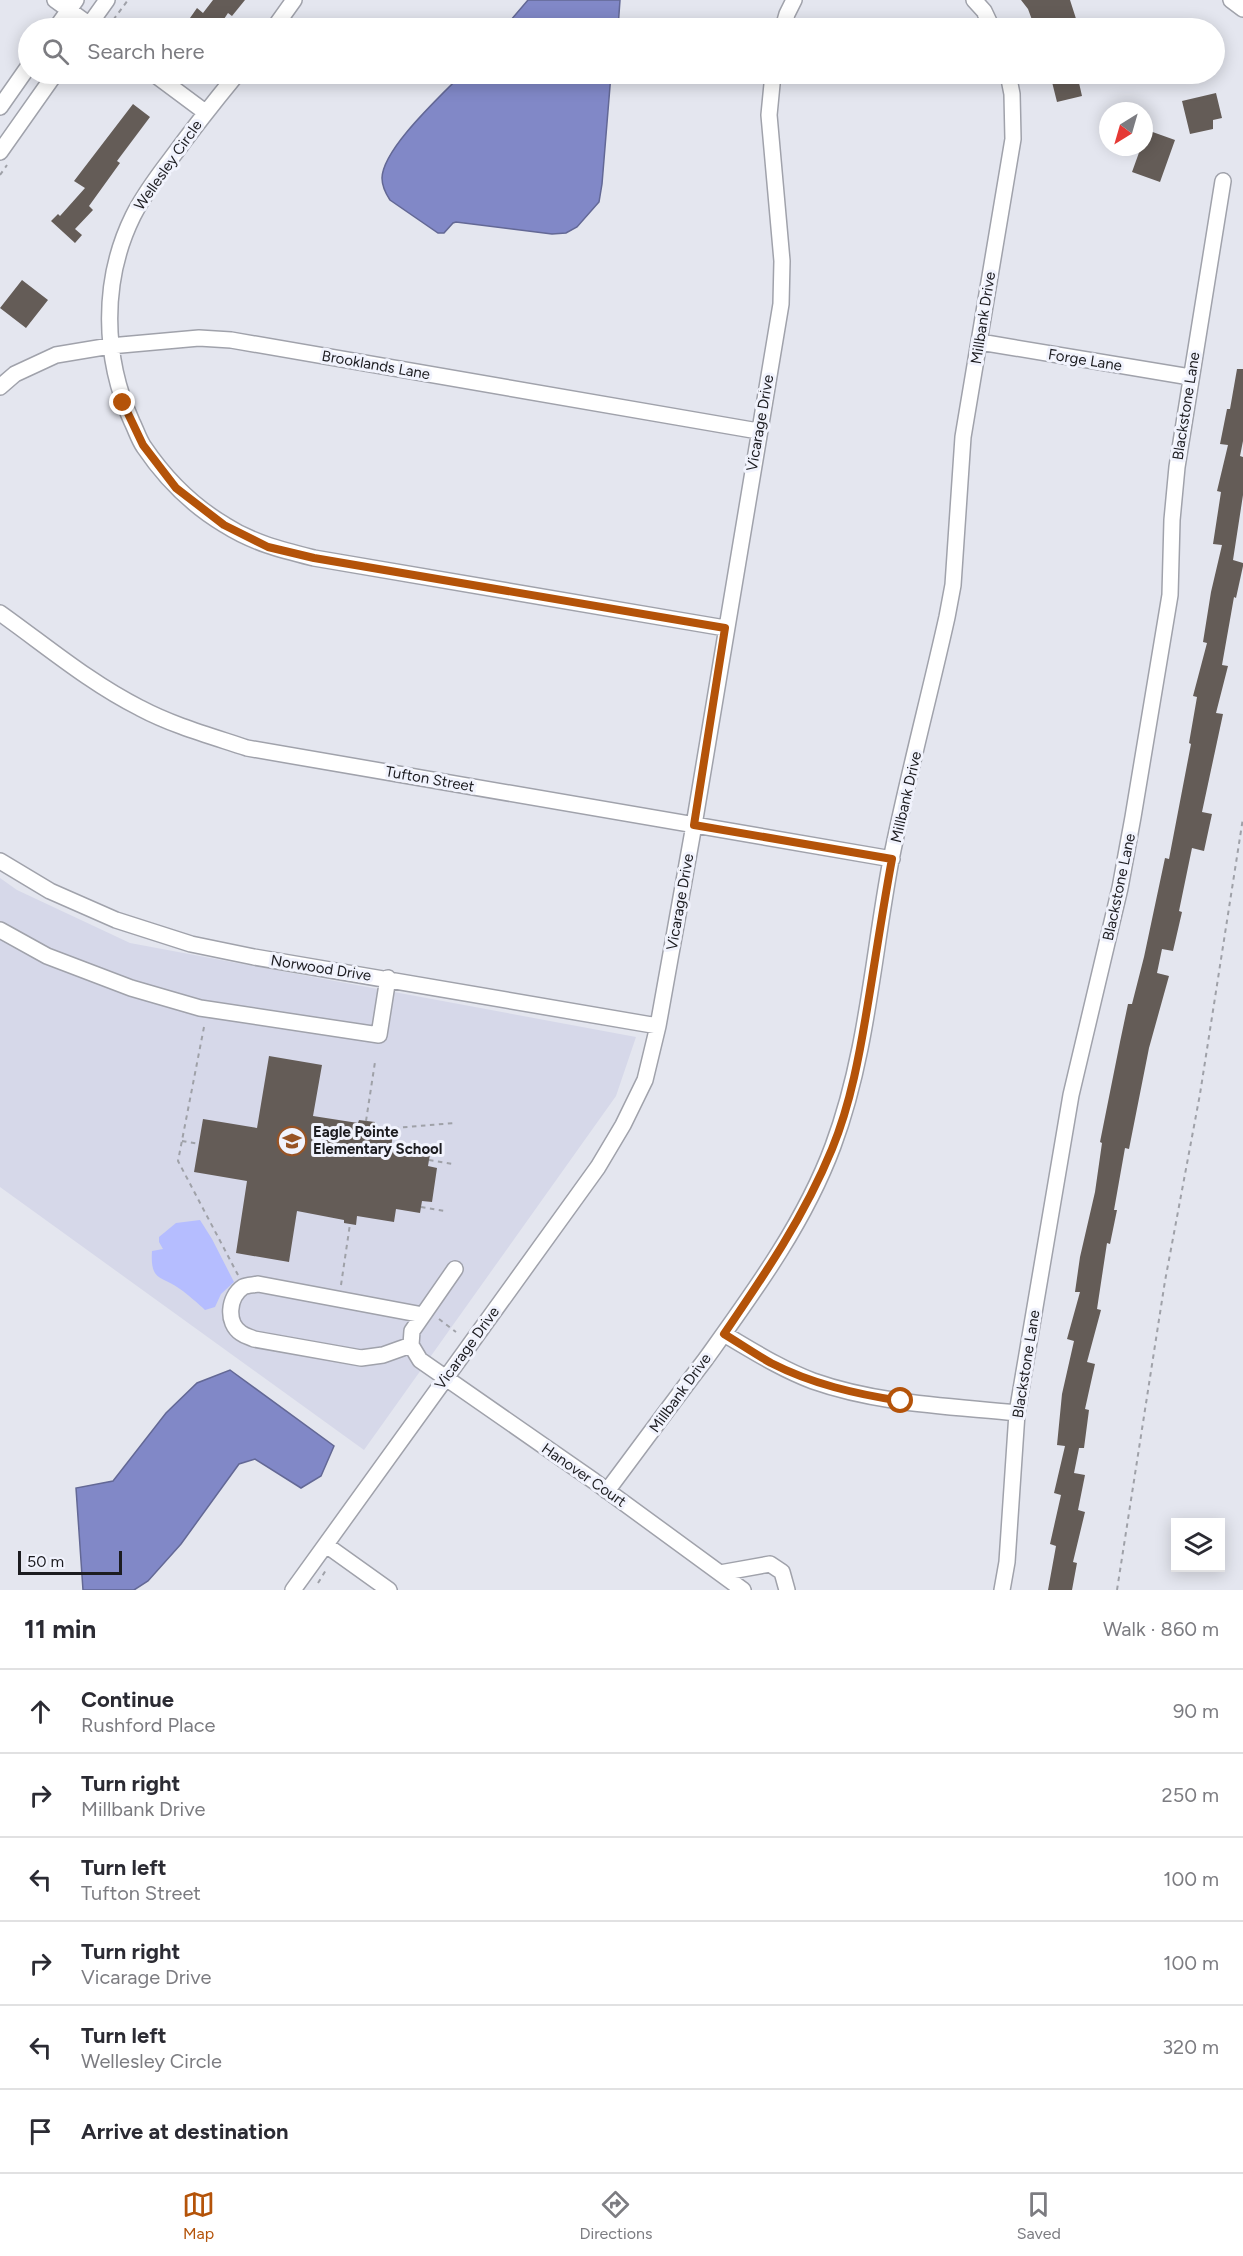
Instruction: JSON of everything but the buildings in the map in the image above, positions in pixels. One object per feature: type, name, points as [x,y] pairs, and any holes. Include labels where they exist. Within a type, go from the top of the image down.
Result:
[{"type":"street","points":[[55,0],[72,5],[83,18]]},
{"type":"street","points":[[96,18],[107,0]]},
{"type":"street","points":[[281,18],[294,0]]},
{"type":"street","points":[[786,18],[794,0]]},
{"type":"street","points":[[974,0],[987,18]]},
{"type":"street","points":[[1231,0],[1243,9]]},
{"type":"street","points":[[63,18],[72,5]]},
{"type":"street","points":[[0,107],[18,81]]},
{"type":"street","points":[[0,152],[48,84]]},
{"type":"street","points":[[167,84],[205,112]]},
{"type":"street","name":"Wellesley Circle","points":[[229,84],[158,176],[133,216],[117,259],[109,298],[110,346],[123,403],[143,445],[176,488],[224,525],[268,547],[314,558],[725,628]]},
{"type":"street","name":"Vicarage Drive","points":[[293,1590],[598,1167],[623,1125],[645,1080],[658,1026],[694,825],[725,628],[781,304],[782,261],[769,115],[772,84]]},
{"type":"street","name":"Millbank Drive","points":[[608,1491],[724,1334],[777,1256],[806,1205],[833,1147],[851,1089],[861,1045],[892,859],[953,585],[963,437],[1013,139],[1010,84]]},
{"type":"street","name":"Blackstone Lane","points":[[1002,1590],[1007,1562],[1017,1413],[1071,1095],[1120,888],[1137,794],[1170,595],[1172,520],[1177,467],[1223,182]]},
{"type":"street","name":"Brooklands Lane","points":[[0,387],[15,374],[56,355],[110,346],[199,338],[231,340],[758,431]]},
{"type":"street","name":"Forge Lane","points":[[980,342],[1190,377]]},
{"type":"street","name":"Tufton Street","points":[[0,613],[94,680],[139,708],[188,729],[247,748],[892,859]]},
{"type":"street","name":"Norwood Drive","points":[[0,861],[50,891],[116,920],[191,944],[254,957],[388,978],[658,1026]]},
{"type":"street","points":[[0,930],[47,956],[131,988],[200,1008],[379,1035],[388,978]]},
{"type":"street","points":[[430,1316],[258,1284],[243,1287],[233,1299],[230,1312],[231,1322],[239,1333],[254,1339],[361,1358],[383,1355],[411,1345],[412,1330],[430,1316],[455,1269]]},
{"type":"street","points":[[724,1334],[772,1363],[812,1380],[853,1393],[901,1401],[1017,1413]]},
{"type":"street","name":"Hanover Court","points":[[411,1345],[420,1360],[608,1491],[743,1590]]},
{"type":"street","points":[[326,1545],[389,1590]]},
{"type":"street","points":[[720,1573],[770,1564],[782,1572],[787,1590]]},
{"type":"path","points":[[115,18],[128,0]]},
{"type":"path","points":[[1117,1590],[1164,1281],[1200,1094],[1243,818]]},
{"type":"path","points":[[204,1027],[178,1161],[240,1280]]},
{"type":"path","points":[[366,1121],[375,1062]]},
{"type":"path","points":[[394,1128],[455,1122]]},
{"type":"path","points":[[182,1141],[199,1144]]},
{"type":"path","points":[[429,1160],[453,1164]]},
{"type":"path","points":[[421,1207],[445,1211]]},
{"type":"path","points":[[341,1288],[350,1224]]},
{"type":"path","points":[[430,1316],[456,1332]]},
{"type":"shaded area","points":[[528,0],[620,0],[619,18],[513,18]]},
{"type":"shaded area","points":[[452,84],[610,84],[599,202],[577,227],[566,233],[552,234],[456,222],[444,233],[438,233],[390,200],[384,190],[382,178],[392,152],[428,108]]},
{"type":"shaded area","name":"Eagle Pointe Elementary School","points":[[0,878],[17,890],[130,943],[636,1037],[616,1096],[364,1450],[0,1187]]},
{"type":"shaded area","points":[[200,1220],[234,1282],[221,1294],[215,1307],[205,1310],[180,1289],[158,1276],[152,1261],[152,1251],[163,1249],[159,1237],[176,1223]]},
{"type":"shaded area","points":[[230,1370],[334,1446],[321,1476],[301,1488],[255,1459],[239,1464],[181,1544],[148,1581],[134,1590],[83,1590],[76,1488],[113,1481],[166,1413],[197,1383]]},
{"type":"place","name":"Eagle Pointe Elementary School","points":[[292,1141]]},
{"type":"route","points":[[123,403],[143,445],[176,488],[224,525],[268,547],[314,558],[725,628],[694,825],[892,859],[861,1045],[851,1089],[833,1147],[806,1205],[777,1256],[724,1334],[772,1363],[812,1380],[853,1393],[901,1401]]}]
